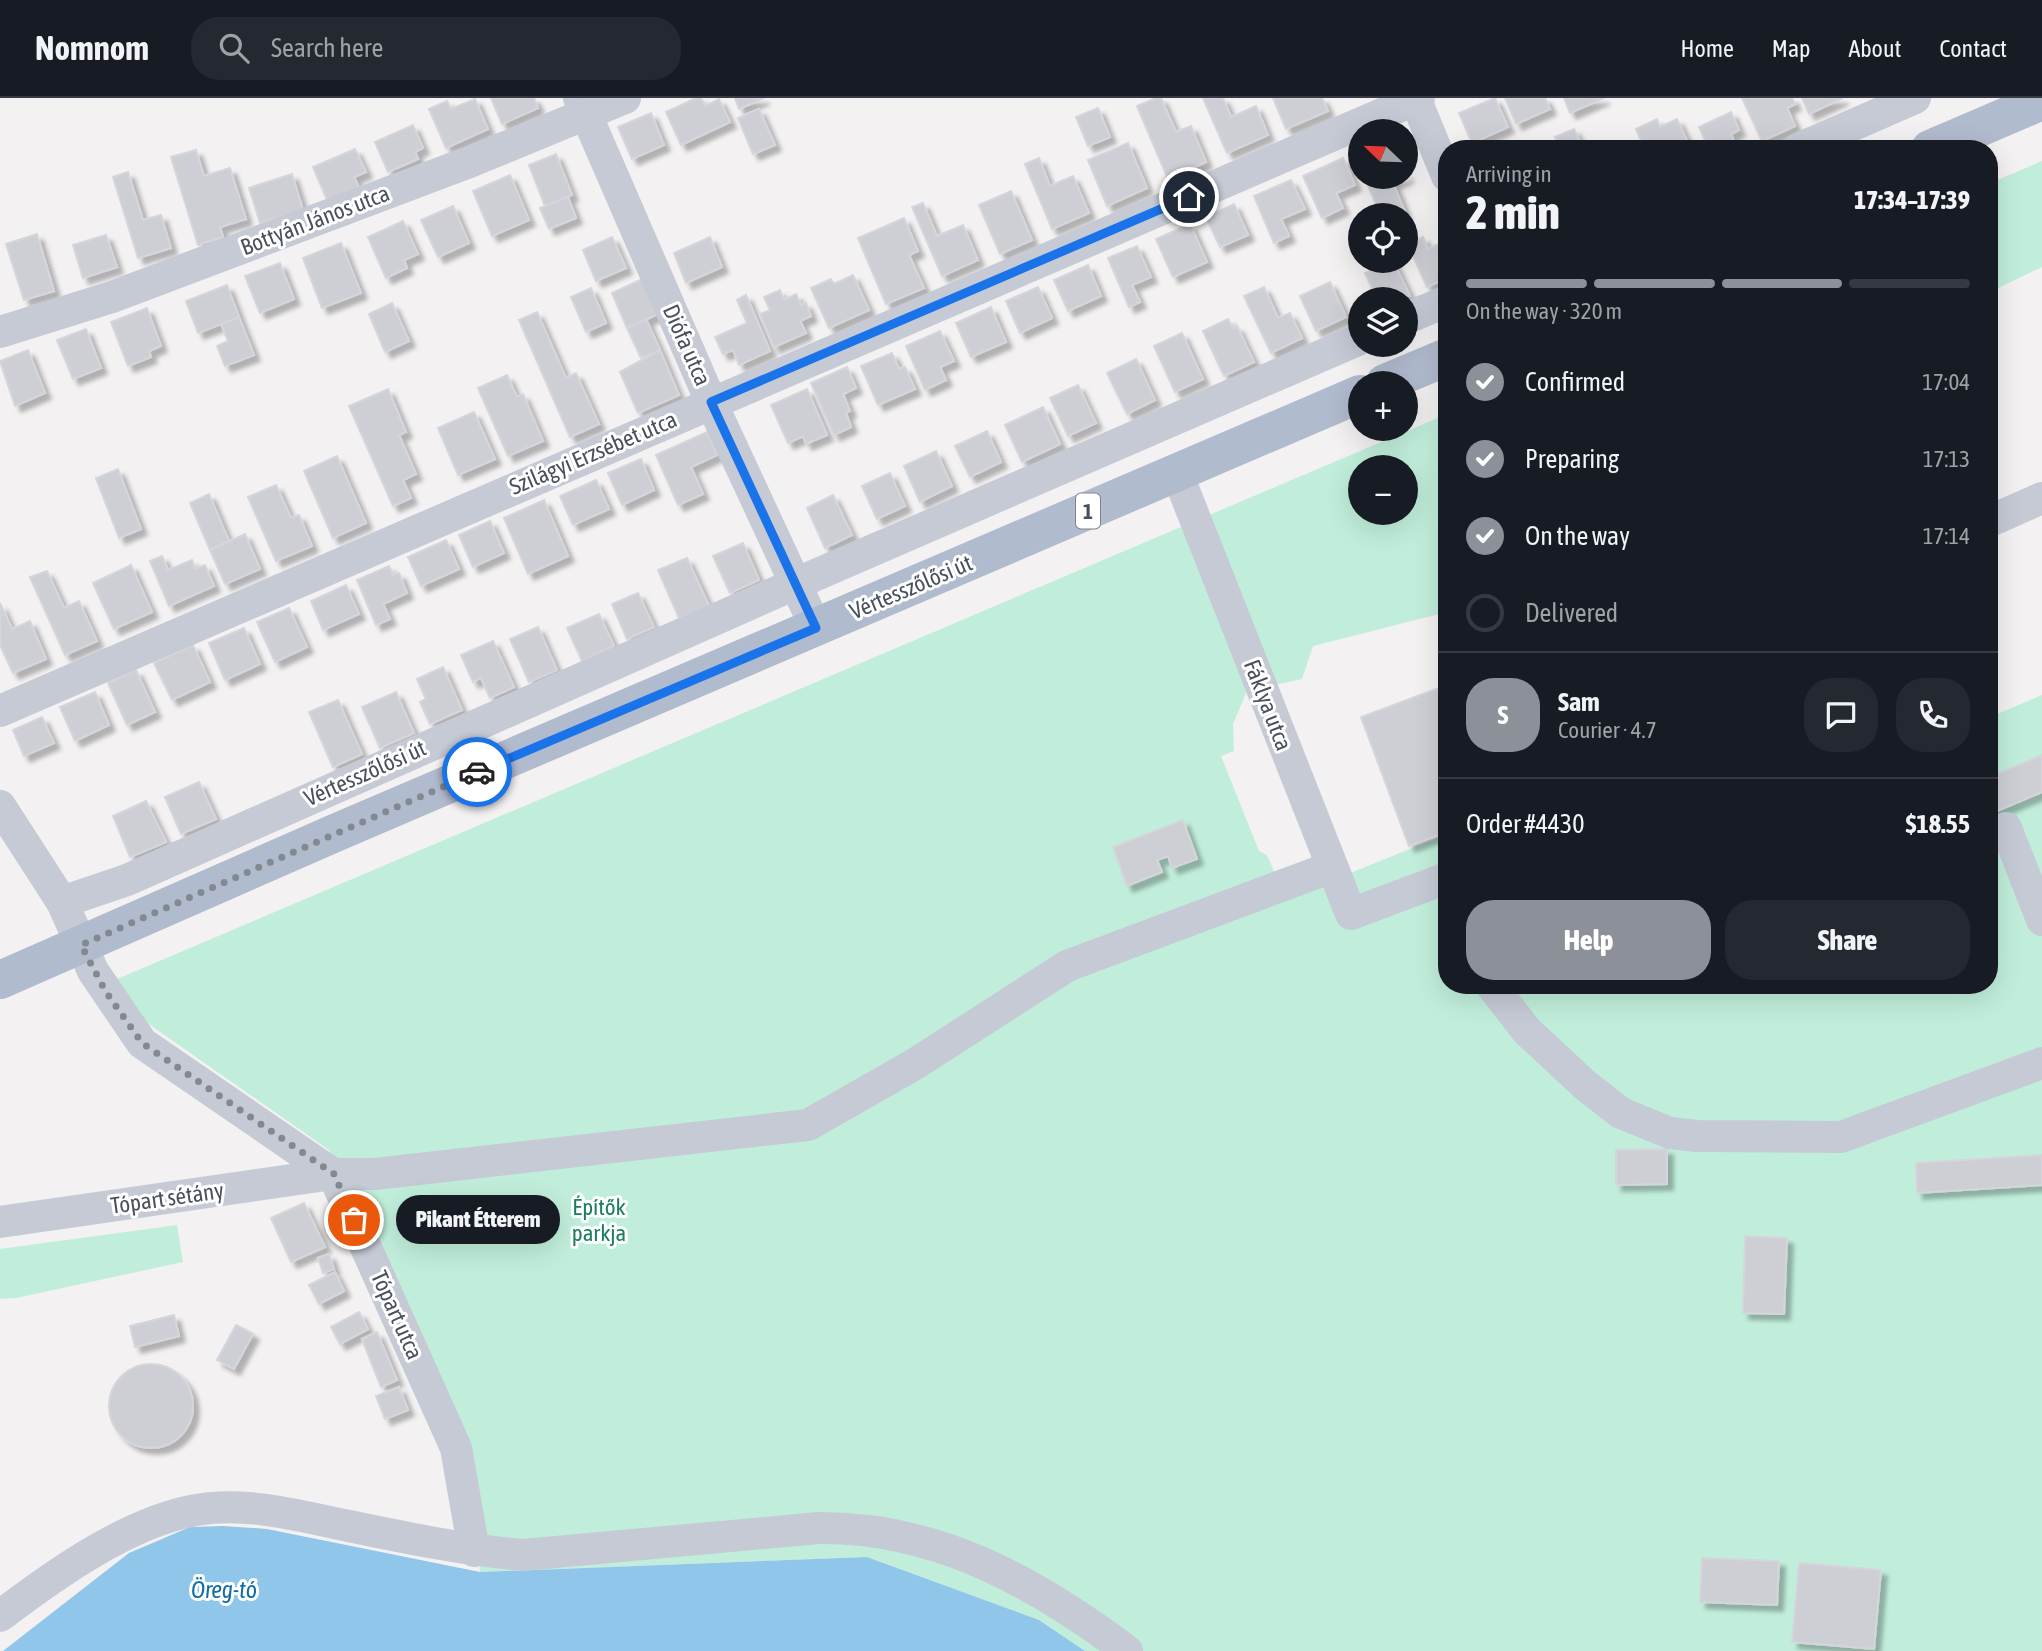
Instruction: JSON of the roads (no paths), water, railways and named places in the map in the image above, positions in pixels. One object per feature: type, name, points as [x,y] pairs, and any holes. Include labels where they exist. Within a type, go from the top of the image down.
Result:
[{"type":"main road","points":[[1951,140],[2042,100]]},
{"type":"main road","points":[[1413,371],[1438,360]]},
{"type":"main road","name":"Vértesszőlősi út","points":[[0,980],[335,833],[1348,399]]},
{"type":"street","name":"Bottyán János utca","points":[[0,332],[112,297],[583,106],[625,98]]},
{"type":"street","points":[[1819,140],[1915,98]]},
{"type":"street","points":[[1417,99],[1438,153]]},
{"type":"street","name":"Szilágyi Erzsébet utca","points":[[0,710],[1417,99]]},
{"type":"street","name":"Diófa utca","points":[[583,106],[711,402],[816,628]]},
{"type":"street","points":[[1418,313],[1438,305]]},
{"type":"street","name":"Vértesszőlősi út","points":[[62,902],[127,880],[795,584],[1348,344]]},
{"type":"street","name":"Fáklya utca","points":[[1177,473],[1332,867],[1362,910],[1438,890]]},
{"type":"street","points":[[1998,517],[2042,498]]},
{"type":"street","points":[[0,806],[62,902],[106,992],[142,1043],[334,1174]]},
{"type":"street","points":[[2006,828],[2042,920]]},
{"type":"street","name":"Tópart sétány","points":[[0,1222],[334,1174],[375,1174],[808,1125],[915,1064],[1067,966],[1332,867]]},
{"type":"street","points":[[1498,994],[1527,1031],[1585,1085],[1621,1113],[1670,1133],[1697,1136],[1841,1137],[2042,1063]]},
{"type":"street","name":"Tópart utca","points":[[334,1174],[456,1448],[474,1551]]},
{"type":"street","points":[[0,1616],[76,1563],[138,1530],[169,1517],[207,1508],[271,1512],[474,1551],[523,1555],[562,1554],[819,1528],[867,1529],[931,1543],[1003,1571],[1062,1604],[1127,1651]]},
{"type":"water","name":"Öreg-tó","points":[[190,1527],[267,1529],[480,1572],[867,1557],[1039,1620],[1085,1651],[3,1651],[129,1553]]},
{"type":"place","name":"Pikant Étterem","points":[[354,1220]]},
{"type":"park label","name":"Építők parkja","points":[[599,1220]]}]
